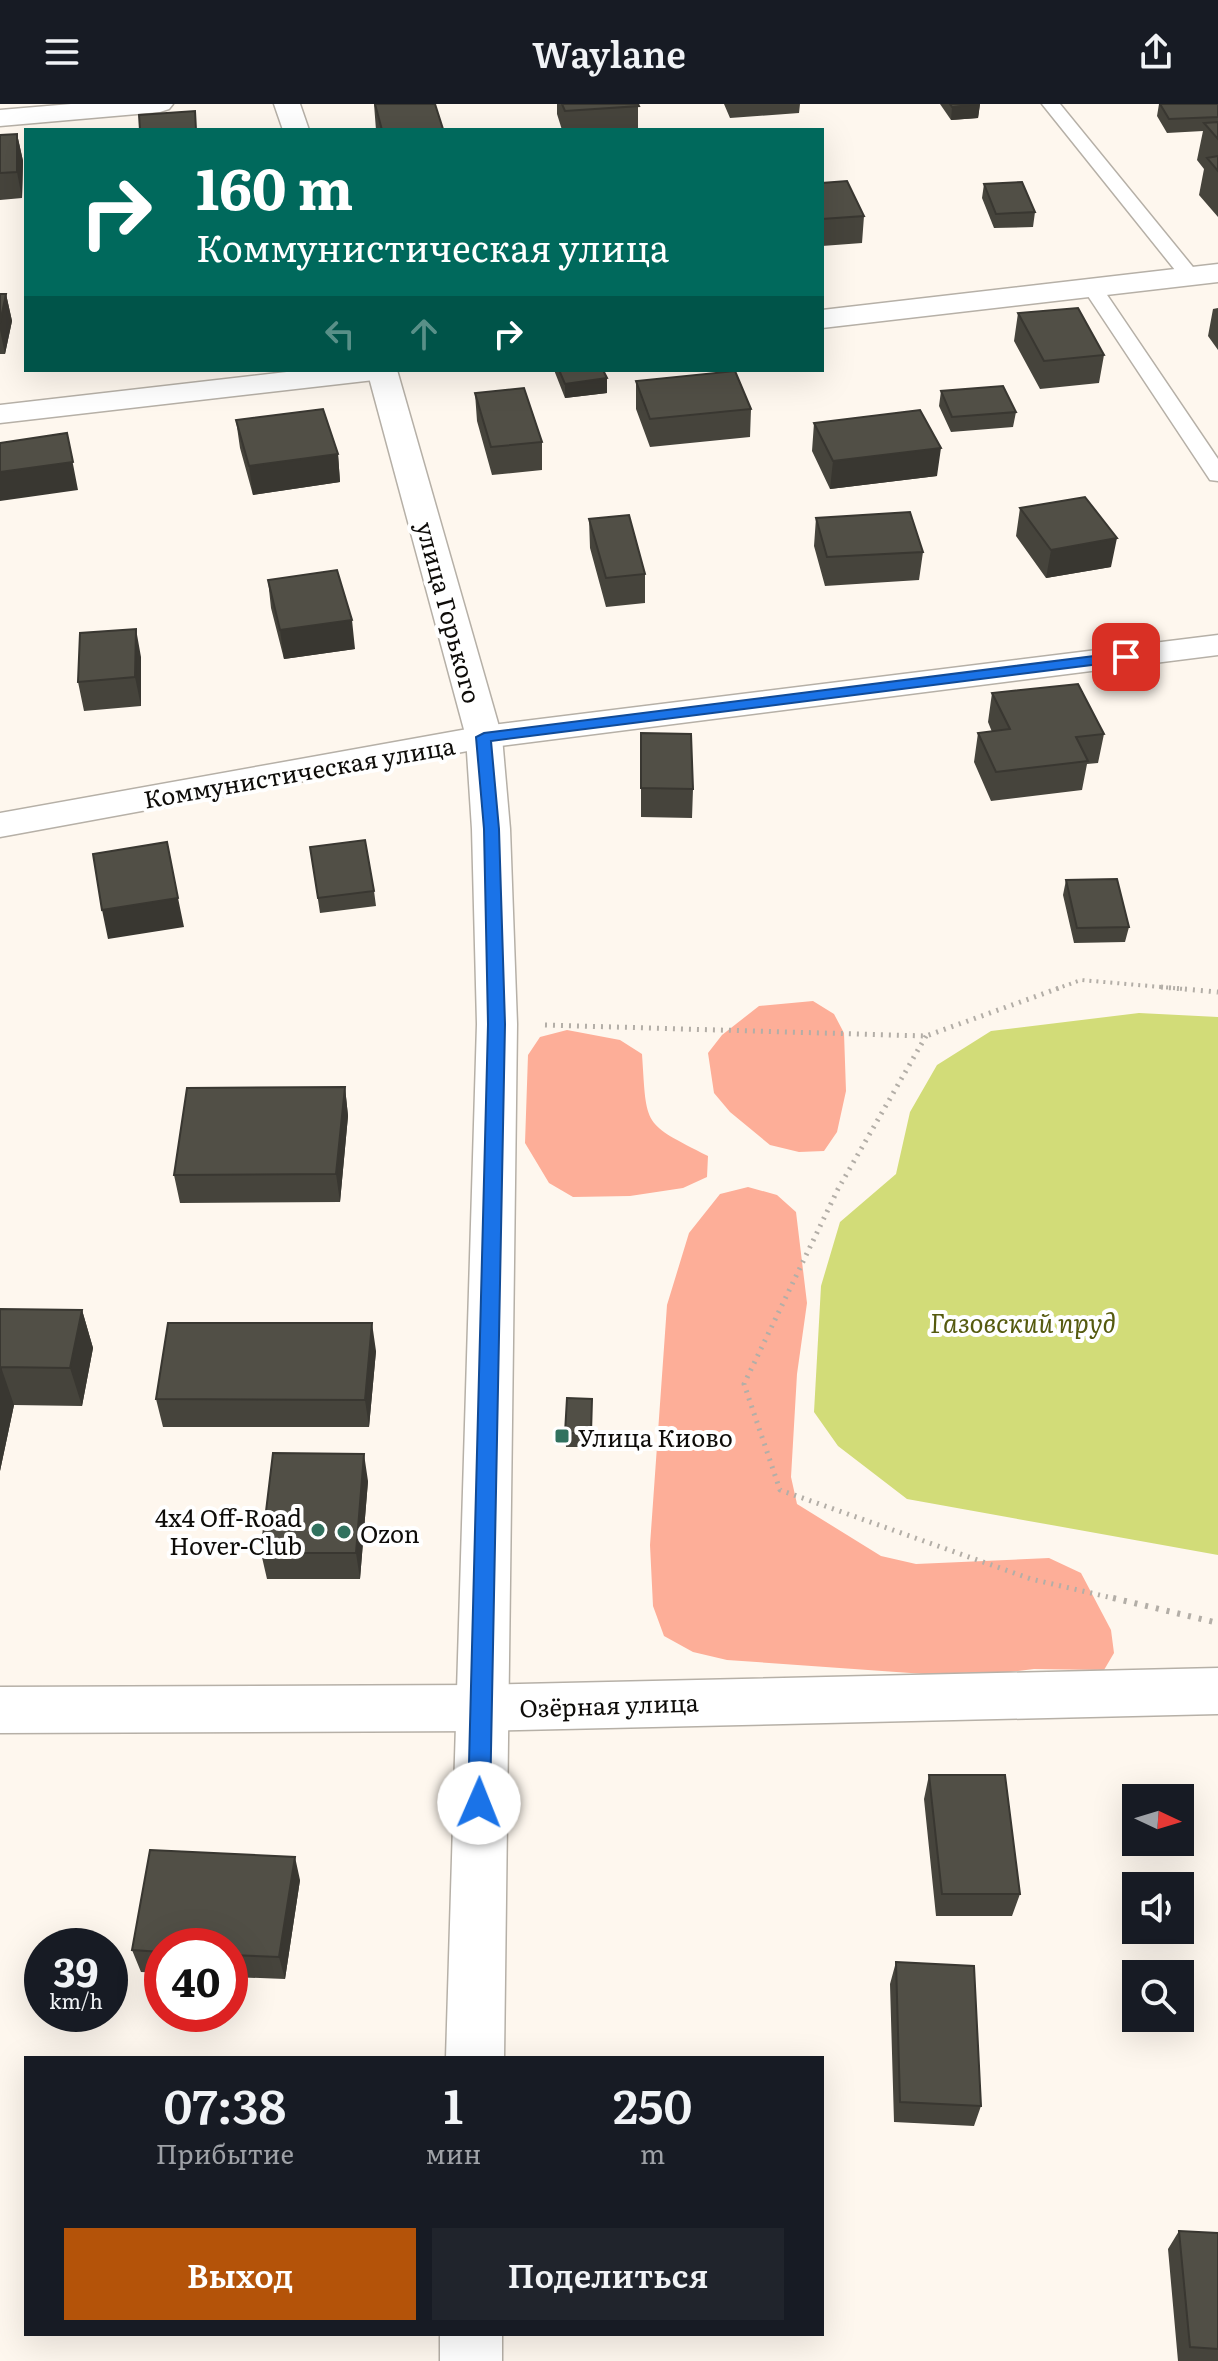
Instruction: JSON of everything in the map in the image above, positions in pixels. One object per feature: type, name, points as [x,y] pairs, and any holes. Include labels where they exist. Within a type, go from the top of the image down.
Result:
[{"type":"street","points":[[0,118],[160,104]]},
{"type":"street","points":[[287,104],[295,128]]},
{"type":"street","points":[[824,319],[1204,274]]},
{"type":"street","points":[[0,414],[365,372]]},
{"type":"street","name":"улица Горького","points":[[383,372],[484,737],[491,829],[497,1024],[480,1708],[475,2056]]},
{"type":"street","name":"Коммунистическая улица","points":[[0,825],[484,737],[1218,645]]},
{"type":"street","name":"Озёрная улица","points":[[0,1710],[480,1708],[1218,1691]]},
{"type":"street","points":[[471,2336],[471,2361]]},
{"type":"lane","points":[[1051,104],[1204,274]]},
{"type":"lane","points":[[1092,287],[1218,475]]},
{"type":"path","points":[[497,1024],[926,1036],[1081,980],[1218,992]]},
{"type":"path","points":[[926,1036],[838,1189],[744,1384],[780,1490],[1031,1579],[1218,1623]]},
{"type":"shaded area","points":[[813,1001],[834,1014],[844,1033],[846,1091],[837,1132],[824,1151],[799,1152],[770,1145],[730,1112],[714,1093],[708,1053],[722,1035],[759,1006]]},
{"type":"shaded area","points":[[567,1030],[620,1040],[642,1054],[645,1096],[652,1120],[671,1136],[708,1156],[707,1177],[683,1188],[630,1196],[573,1197],[549,1183],[525,1143],[528,1055],[540,1037]]},
{"type":"shaded area","points":[[748,1187],[777,1195],[796,1212],[807,1303],[797,1374],[791,1477],[797,1504],[881,1556],[916,1564],[1049,1558],[1081,1573],[1111,1630],[1114,1653],[1104,1670],[1034,1669],[967,1677],[727,1660],[693,1652],[664,1636],[653,1606],[650,1545],[667,1305],[689,1233],[720,1194]]},
{"type":"water","name":"Газовский пруд","points":[[1139,1013],[1218,1017],[1218,1555],[907,1499],[838,1446],[814,1412],[821,1286],[840,1222],[896,1174],[910,1112],[937,1065],[991,1031]]},
{"type":"building","points":[[375,104],[435,104],[443,128],[381,128]]},
{"type":"building","points":[[562,104],[638,104],[639,106],[565,111]]},
{"type":"building","points":[[950,104],[978,104],[952,107]]},
{"type":"building","points":[[1160,104],[1218,104],[1218,117],[1169,119]]},
{"type":"building","points":[[195,111],[196,128],[140,128],[139,115]]},
{"type":"building","points":[[1218,122],[1218,139],[1204,123]]},
{"type":"building","points":[[17,134],[17,172],[0,173],[0,135]]},
{"type":"building","points":[[1218,156],[1218,171],[1207,158]]},
{"type":"building","points":[[847,181],[864,216],[824,219],[824,183]]},
{"type":"building","points":[[1022,182],[1035,212],[996,214],[984,184]]},
{"type":"building","points":[[0,294],[6,294],[0,323]]},
{"type":"building","points":[[1078,308],[1104,355],[1044,361],[1018,313]]},
{"type":"building","points":[[560,372],[604,372],[607,378],[565,384]]},
{"type":"building","points":[[735,372],[751,409],[650,419],[636,381]]},
{"type":"building","points":[[1003,386],[1016,412],[952,417],[941,391]]},
{"type":"building","points":[[524,388],[542,442],[491,447],[475,393]]},
{"type":"building","points":[[323,409],[338,454],[249,466],[236,420]]},
{"type":"building","points":[[920,410],[941,448],[833,461],[814,423]]},
{"type":"building","points":[[67,433],[73,462],[0,472],[0,443]]},
{"type":"building","points":[[1085,497],[1117,538],[1051,550],[1020,508]]},
{"type":"building","points":[[910,512],[923,552],[827,557],[816,518]]},
{"type":"building","points":[[629,515],[645,574],[606,578],[589,519]]},
{"type":"building","points":[[337,570],[352,620],[280,630],[268,580]]},
{"type":"building","points":[[136,629],[135,677],[78,682],[80,633]]},
{"type":"building","points":[[1078,684],[1104,734],[1076,737],[1088,761],[996,772],[978,733],[1010,729],[992,693]]},
{"type":"building","points":[[641,733],[691,734],[693,789],[641,788]]},
{"type":"building","points":[[365,840],[374,891],[318,898],[310,847]]},
{"type":"building","points":[[167,842],[178,898],[102,910],[93,854]]},
{"type":"building","points":[[1117,879],[1129,927],[1077,928],[1066,880]]},
{"type":"building","points":[[345,1087],[336,1174],[174,1175],[187,1088]]},
{"type":"building","points":[[0,1309],[82,1310],[70,1368],[1,1367],[0,1372]]},
{"type":"building","points":[[168,1323],[372,1323],[365,1400],[156,1399]]},
{"type":"building","points":[[567,1398],[592,1399],[591,1433],[565,1433]]},
{"type":"building","name":"4x4 Off-Road Hover-Club","points":[[273,1453],[364,1454],[356,1553],[261,1553]]},
{"type":"building","points":[[929,1775],[1005,1775],[1020,1894],[942,1894]]},
{"type":"building","points":[[150,1850],[295,1857],[279,1957],[248,1956],[248,1928],[144,1928],[144,1951],[132,1950]]},
{"type":"building","points":[[896,1962],[974,1966],[981,2106],[900,2102]]},
{"type":"building","points":[[1179,2231],[1218,2233],[1218,2349],[1190,2347]]},
{"type":"place","name":"Улица Киово","points":[[562,1436]]},
{"type":"place","name":"4x4 Off-Road Hover-Club","points":[[318,1530]]},
{"type":"place","name":"Ozon","points":[[344,1532]]},
{"type":"route","points":[[479,1803],[497,1024],[491,829],[484,737],[1126,657]]}]
